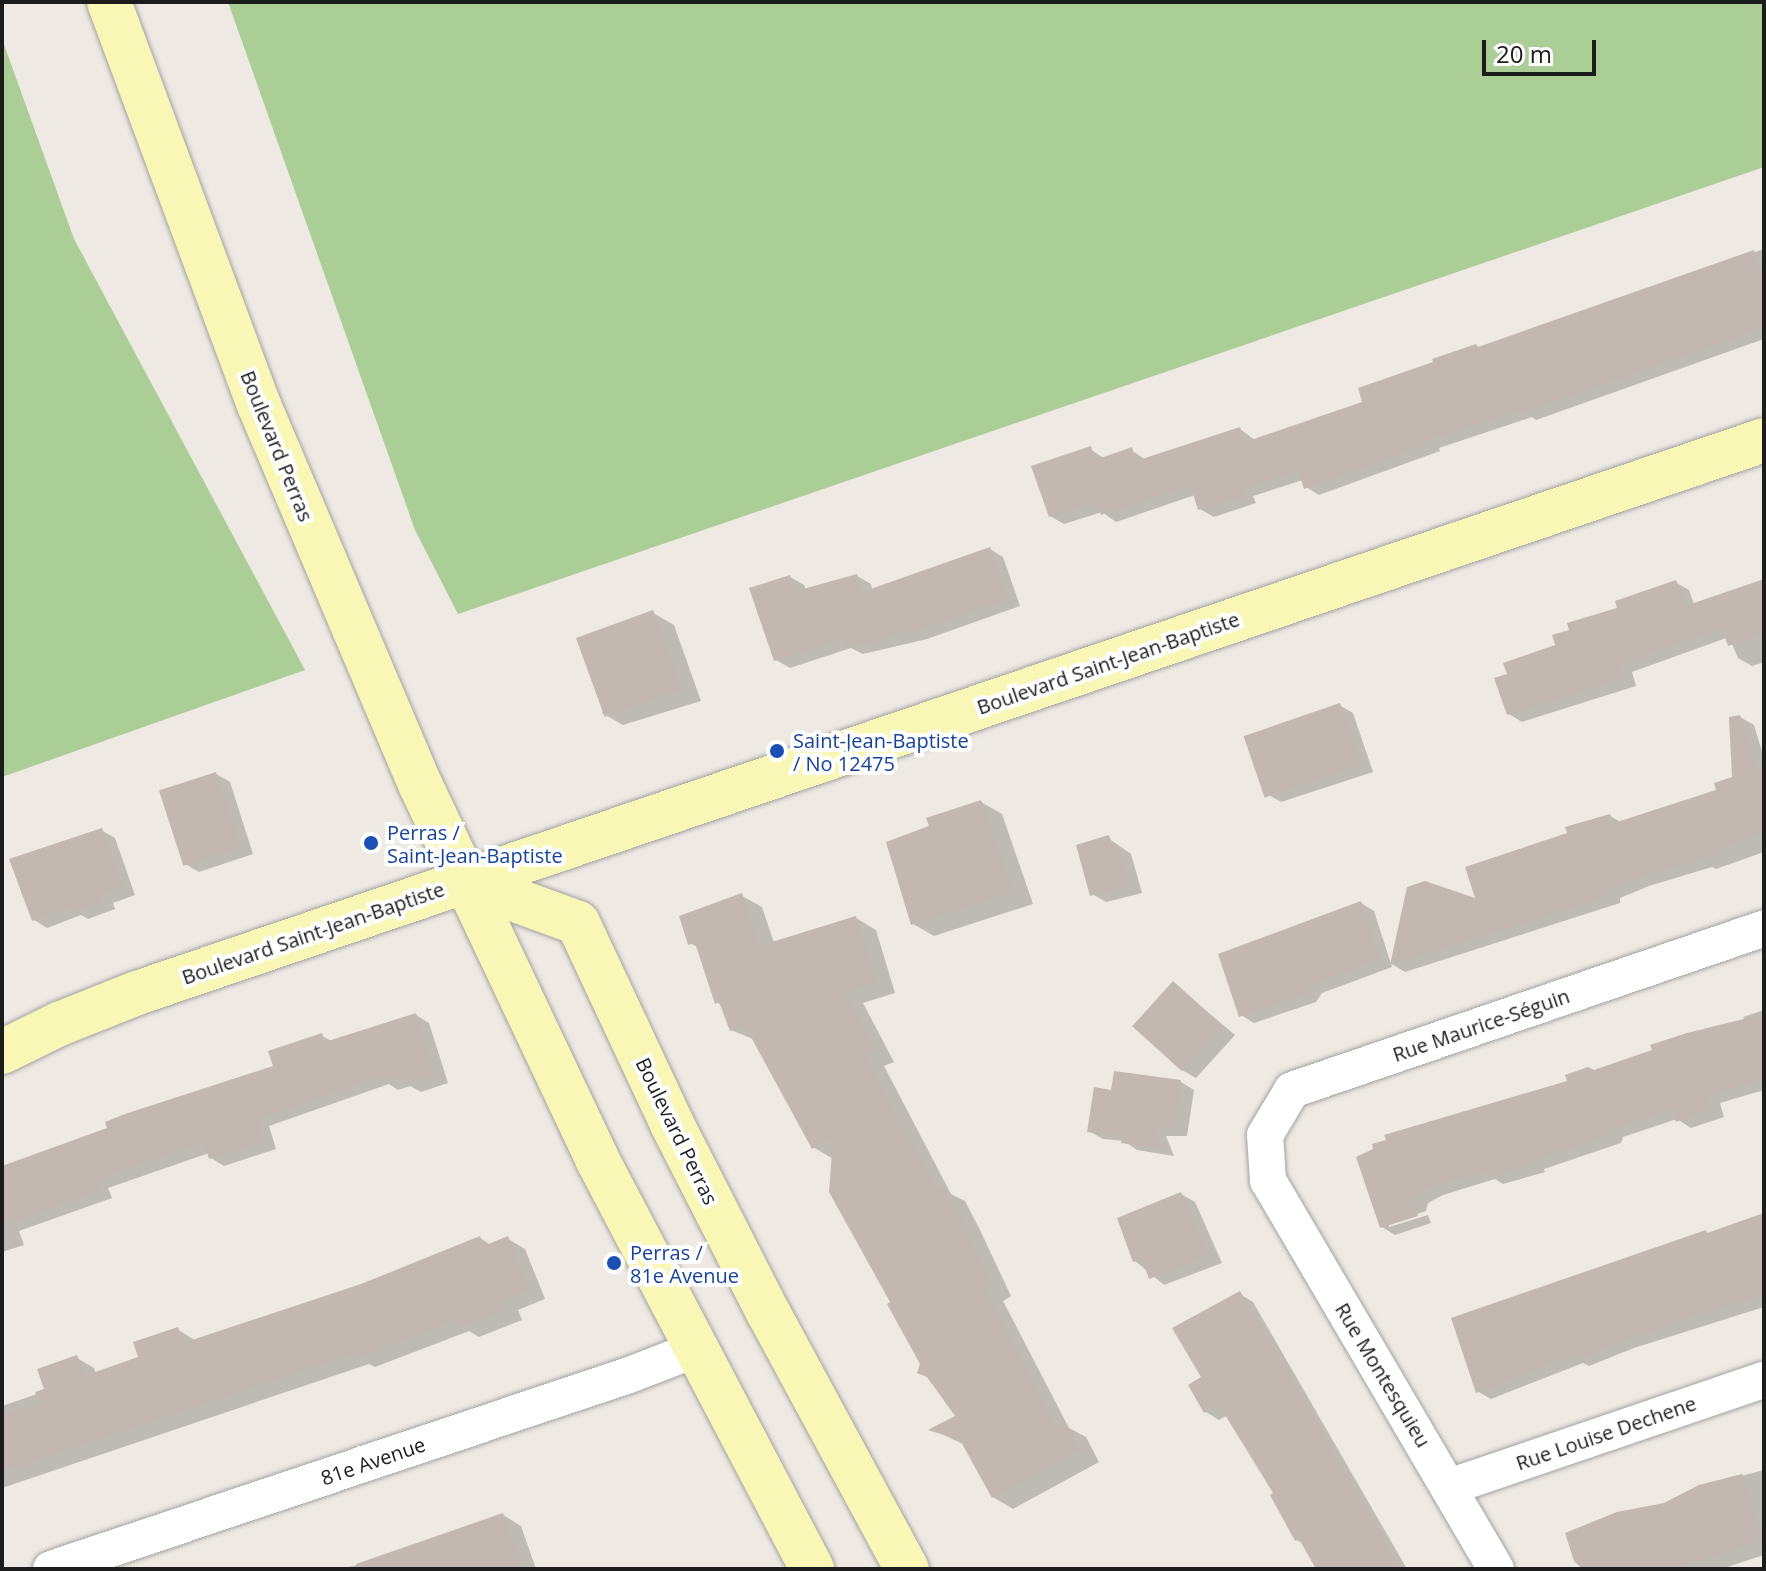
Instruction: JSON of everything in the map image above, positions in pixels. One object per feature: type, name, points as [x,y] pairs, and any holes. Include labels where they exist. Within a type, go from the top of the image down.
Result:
[{"type":"main road","name":"Boulevard Perras","points":[[109,2],[259,405],[414,770],[597,1159],[694,1350],[812,1569]]},
{"type":"main road","name":"Boulevard Saint-Jean-Baptiste","points":[[2,1052],[59,1024],[137,993],[1764,440]]},
{"type":"main road","name":"Boulevard Perras","points":[[466,882],[578,923],[672,1124],[762,1300],[907,1569]]},
{"type":"street","name":"Rue Maurice-Séguin","points":[[1268,1181],[1265,1135],[1292,1090],[1764,928]]},
{"type":"street","name":"Rue Montesquieu","points":[[1268,1181],[1496,1569]]},
{"type":"street","name":"81e Avenue","points":[[51,1569],[632,1374],[694,1350]]},
{"type":"street","name":"Rue Louise Dechene","points":[[1449,1487],[1764,1380]]},
{"type":"green space","points":[[228,2],[1764,2],[1764,167],[458,614],[415,530]]},
{"type":"green space","points":[[2,39],[74,239],[305,670],[2,777]]},
{"type":"building","points":[[1754,250],[1764,281],[1764,327],[1521,413],[1520,410],[1426,440],[1427,444],[1304,489],[1298,470],[1241,489],[1243,496],[1198,510],[1190,485],[1101,515],[1098,507],[1093,508],[1091,503],[1049,517],[1031,466],[1091,446],[1095,460],[1132,447],[1136,461],[1240,427],[1245,442],[1362,402],[1358,388],[1433,362],[1432,359],[1476,344],[1478,347]]},
{"type":"building","points":[[990,547],[1008,599],[911,633],[910,630],[847,648],[845,638],[774,661],[749,588],[790,575],[796,591],[857,574],[862,592]]},
{"type":"building","points":[[1764,579],[1764,634],[1728,646],[1722,628],[1619,664],[1624,678],[1507,715],[1494,678],[1507,674],[1503,663],[1555,645],[1552,635],[1569,630],[1567,623],[1617,608],[1615,601],[1676,580],[1685,606]]},
{"type":"building","points":[[653,610],[682,689],[605,717],[576,638]]},
{"type":"building","points":[[1340,703],[1361,764],[1265,798],[1244,736]]},
{"type":"building","points":[[1740,715],[1757,769],[1764,766],[1764,831],[1720,849],[1721,853],[1634,879],[1606,891],[1608,896],[1390,965],[1407,887],[1425,881],[1475,898],[1465,867],[1567,833],[1565,827],[1610,814],[1614,823],[1716,790],[1714,783],[1732,777],[1729,717]]},
{"type":"building","points":[[216,772],[240,847],[183,866],[159,791]]},
{"type":"building","points":[[981,800],[1013,892],[911,925],[886,842],[929,826],[926,818]]},
{"type":"building","points":[[102,828],[123,887],[100,895],[102,902],[73,912],[70,907],[32,921],[9,859]]},
{"type":"building","points":[[1109,835],[1112,845],[1117,844],[1129,885],[1090,896],[1076,845]]},
{"type":"building","points":[[742,893],[759,946],[856,916],[876,982],[844,992],[875,1050],[865,1055],[937,1191],[944,1187],[960,1216],[992,1285],[984,1289],[1056,1428],[1066,1423],[1080,1450],[992,1498],[960,1440],[928,1430],[955,1416],[927,1377],[917,1373],[920,1364],[887,1304],[890,1302],[829,1192],[833,1138],[812,1149],[745,1026],[730,1031],[719,1002],[715,1004],[695,943],[688,945],[679,916]]},
{"type":"building","points":[[1361,901],[1379,959],[1308,986],[1302,995],[1239,1017],[1218,954]]},
{"type":"building","points":[[1173,981],[1223,1026],[1182,1071],[1132,1026]]},
{"type":"building","points":[[416,1013],[435,1076],[406,1085],[402,1076],[382,1083],[380,1076],[257,1119],[264,1142],[209,1159],[204,1142],[95,1180],[99,1191],[2,1225],[2,1166],[107,1128],[105,1122],[125,1114],[273,1066],[268,1051],[322,1033],[325,1042]]},
{"type":"building","points":[[1764,1014],[1764,1077],[1707,1096],[1712,1109],[1676,1122],[1671,1109],[1610,1130],[1607,1136],[1531,1161],[1532,1164],[1488,1177],[1485,1171],[1428,1188],[1412,1200],[1418,1216],[1380,1228],[1356,1157],[1373,1149],[1372,1144],[1386,1140],[1384,1135],[1567,1081],[1565,1075],[1588,1067],[1594,1070],[1652,1050],[1650,1045],[1687,1033]]},
{"type":"building","points":[[1114,1071],[1181,1080],[1174,1129],[1153,1129],[1162,1149],[1121,1143],[1123,1136],[1087,1132],[1094,1087],[1111,1090]]},
{"type":"building","points":[[1181,1192],[1209,1255],[1149,1279],[1142,1259],[1133,1262],[1117,1218]]},
{"type":"building","points":[[1764,1213],[1764,1295],[1665,1324],[1667,1327],[1620,1341],[1574,1360],[1568,1356],[1476,1393],[1451,1318]]},
{"type":"building","points":[[480,1236],[484,1246],[508,1236],[529,1290],[502,1300],[505,1310],[460,1328],[456,1320],[356,1358],[354,1353],[2,1472],[2,1415],[39,1403],[35,1392],[44,1389],[37,1369],[77,1355],[84,1376],[138,1357],[133,1342],[178,1327],[183,1343],[361,1284]]},
{"type":"building","points":[[1240,1291],[1325,1434],[1324,1439],[1374,1519],[1400,1569],[1316,1569],[1299,1539],[1295,1541],[1270,1495],[1273,1493],[1219,1405],[1204,1413],[1188,1385],[1201,1377],[1172,1328]]},
{"type":"building","points":[[1742,1474],[1763,1539],[1674,1569],[1582,1569],[1574,1561],[1565,1533],[1617,1512],[1664,1503],[1699,1485]]},
{"type":"building","points":[[503,1513],[522,1569],[357,1569],[356,1564]]},
{"type":"place","name":"Saint-Jean-Baptiste / No 12475","points":[[777,751]]},
{"type":"place","name":"Perras / Saint-Jean-Baptiste","points":[[371,843]]},
{"type":"place","name":"Perras / 81e Avenue","points":[[614,1263]]}]
